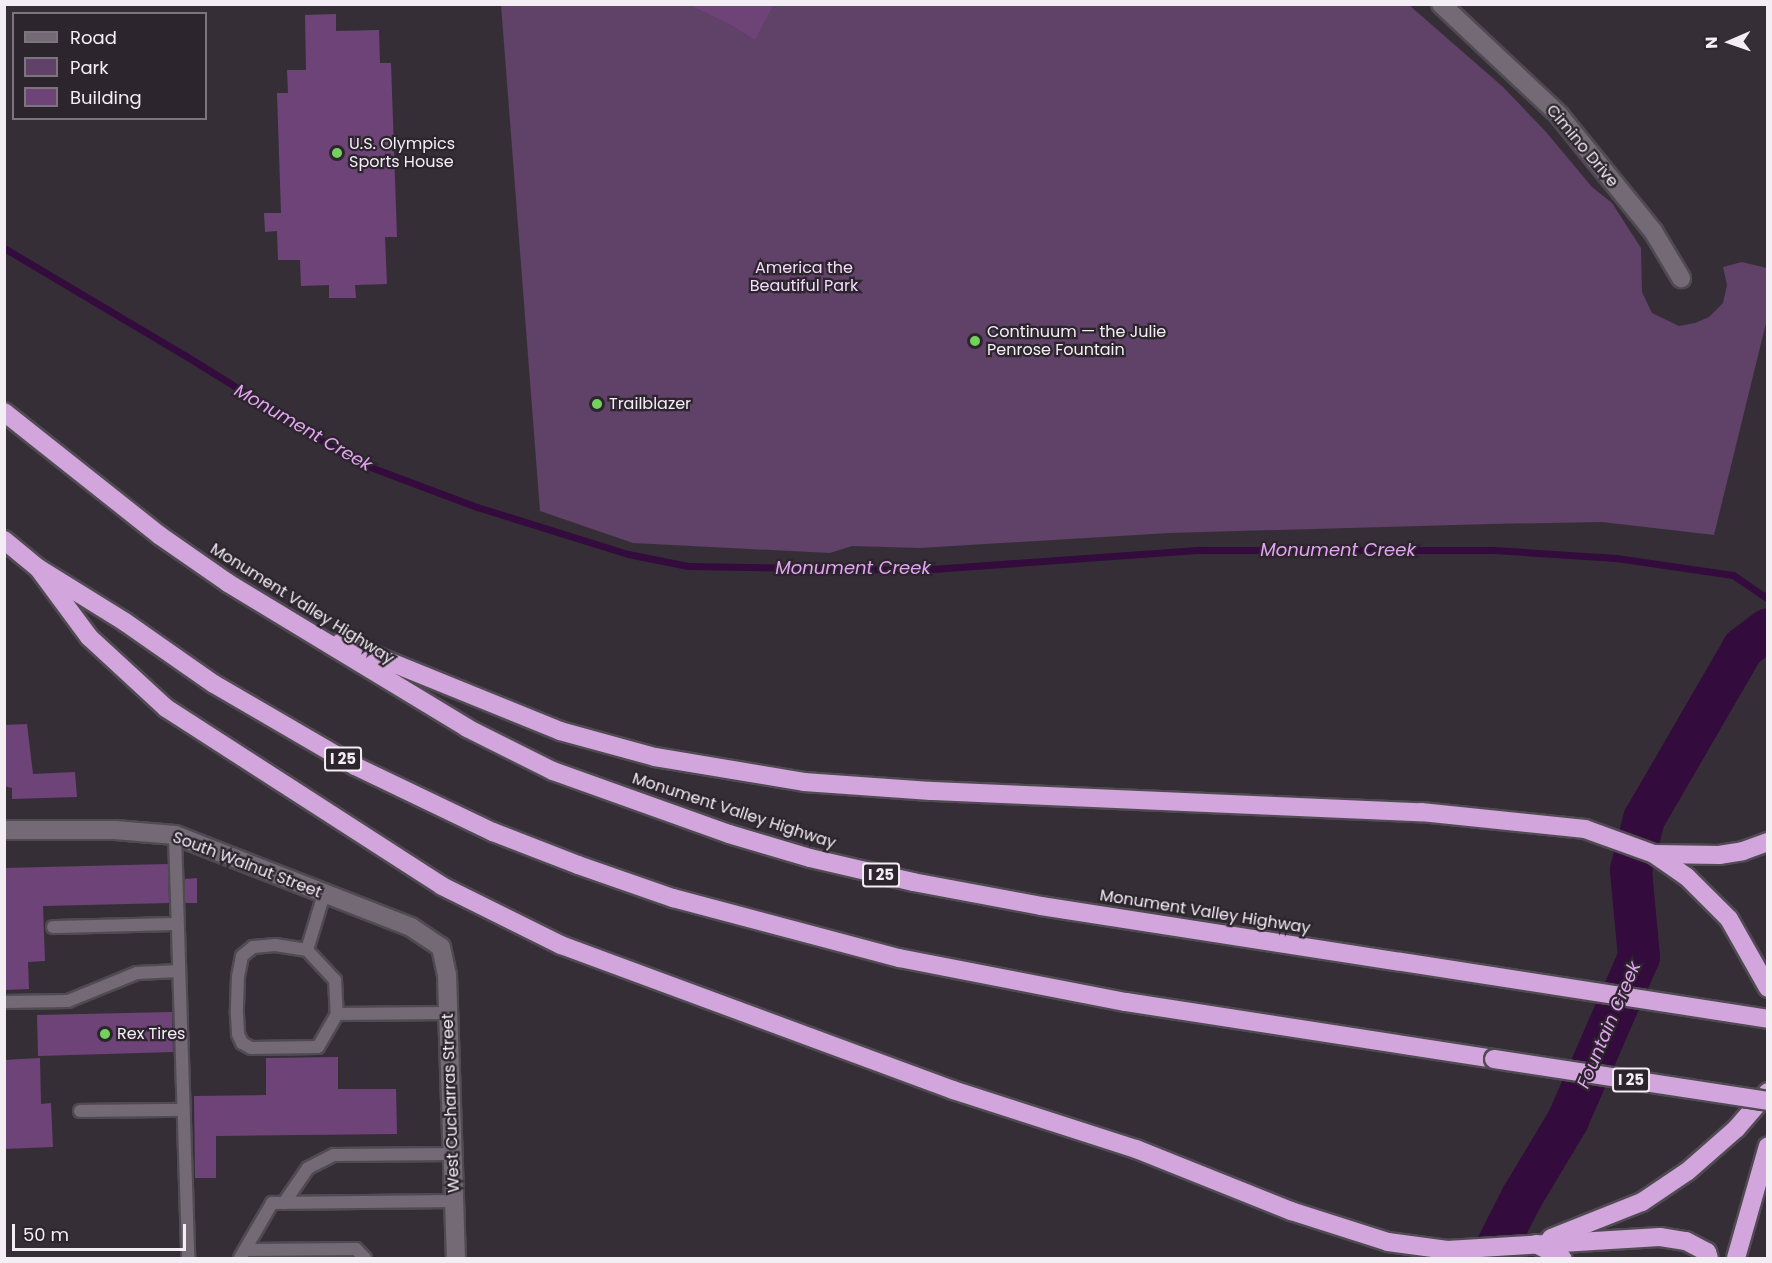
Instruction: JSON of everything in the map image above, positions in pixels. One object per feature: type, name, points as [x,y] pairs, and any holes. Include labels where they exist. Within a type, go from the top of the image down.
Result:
[{"type":"highway","name":"Monument Valley Highway","points":[[4,412],[116,502],[228,584],[467,728],[553,771],[729,834],[810,858],[913,882],[1041,906],[1767,1019]]},
{"type":"highway","name":"I 25","points":[[4,540],[38,568],[125,621],[214,684],[355,766],[493,832],[673,898],[899,958],[1034,985],[1767,1101]]},
{"type":"highway","points":[[38,568],[89,637],[166,708],[442,886],[541,935],[705,1000],[953,1090],[1136,1149],[1291,1211],[1388,1242],[1448,1250],[1660,1237],[1686,1241],[1707,1252],[1709,1258]]},
{"type":"highway","points":[[287,620],[560,731],[655,757],[752,774],[804,782],[931,791],[1421,812],[1561,825],[1622,840],[1654,854],[1704,892],[1729,919],[1767,988]]},
{"type":"highway","points":[[1654,854],[1719,855],[1743,851],[1767,842]]},
{"type":"highway","points":[[1536,1244],[1642,1202],[1688,1171],[1736,1129],[1767,1092]]},
{"type":"highway","points":[[1736,1258],[1754,1203],[1767,1146]]},
{"type":"highway","points":[[1754,1203],[1767,1174]]},
{"type":"highway","points":[[1536,1244],[1562,1258]]},
{"type":"street","name":"Cimino Drive","points":[[1441,4],[1559,115],[1653,231],[1681,278]]},
{"type":"street","name":"South Walnut Street","points":[[4,830],[115,830],[175,835],[411,927],[441,947]]},
{"type":"street","name":"West Cucharras Street","points":[[441,947],[447,975],[456,1258]]},
{"type":"lane","points":[[175,835],[188,1258]]},
{"type":"lane","points":[[307,950],[324,894]]},
{"type":"lane","points":[[53,927],[177,924]]},
{"type":"lane","points":[[274,945],[307,950],[335,980],[337,1014],[318,1047],[251,1048],[242,1043],[238,1034],[237,1014],[238,977],[243,956],[253,947],[274,945]]},
{"type":"lane","points":[[4,1002],[68,1001],[137,973],[179,972]]},
{"type":"lane","points":[[337,1014],[448,1012]]},
{"type":"lane","points":[[80,1111],[183,1110]]},
{"type":"lane","points":[[284,1203],[308,1168],[334,1155],[453,1154]]},
{"type":"lane","points":[[243,1254],[272,1203],[454,1201]]},
{"type":"lane","points":[[243,1254],[356,1249],[365,1258]]},
{"type":"green space","name":"America the Beautiful Park","points":[[501,5],[1409,5],[1503,87],[1546,132],[1592,187],[1612,203],[1641,248],[1642,292],[1652,313],[1679,326],[1695,323],[1709,317],[1723,303],[1727,285],[1723,267],[1742,262],[1767,268],[1767,319],[1714,535],[1602,522],[1490,524],[1169,533],[920,548],[852,546],[830,553],[633,543],[540,511]]},
{"type":"building","points":[[688,4],[774,4],[755,40],[733,26]]},
{"type":"building","name":"U.S. Olympics Sports House","points":[[336,14],[336,31],[379,30],[380,63],[391,63],[397,237],[385,237],[387,284],[355,285],[356,298],[329,298],[329,285],[301,286],[300,260],[278,260],[277,231],[265,232],[264,213],[281,213],[277,93],[288,93],[287,70],[306,70],[305,15]]},
{"type":"building","points":[[27,724],[33,774],[75,772],[77,797],[12,799],[12,788],[4,786],[4,725]]},
{"type":"building","points":[[168,864],[169,903],[43,906],[45,961],[28,962],[29,989],[4,990],[4,868]]},
{"type":"building","points":[[197,878],[197,903],[185,903],[185,879]]},
{"type":"building","name":"Rex Tires","points":[[172,1012],[173,1052],[38,1056],[37,1015]]},
{"type":"building","points":[[338,1057],[338,1089],[396,1089],[397,1134],[216,1136],[216,1178],[195,1178],[194,1096],[266,1095],[266,1058]]},
{"type":"building","points":[[40,1058],[41,1104],[51,1103],[53,1147],[4,1149],[4,1060]]},
{"type":"waterway","name":"Monument Creek","points":[[4,248],[186,356],[357,462],[477,507],[628,554],[688,566],[918,570],[1200,550],[1493,550],[1616,558],[1733,575],[1768,599]]},
{"type":"waterway","name":"Fountain Creek","points":[[1491,1258],[1522,1197],[1568,1120],[1639,957],[1631,870],[1644,819],[1743,648],[1768,629]]},
{"type":"place","name":"U.S. Olympics Sports House","points":[[337,153]]},
{"type":"place","name":"Continuum — the Julie Penrose Fountain","points":[[975,341]]},
{"type":"place","name":"Trailblazer","points":[[597,404]]},
{"type":"place","name":"Rex Tires","points":[[105,1034]]}]
